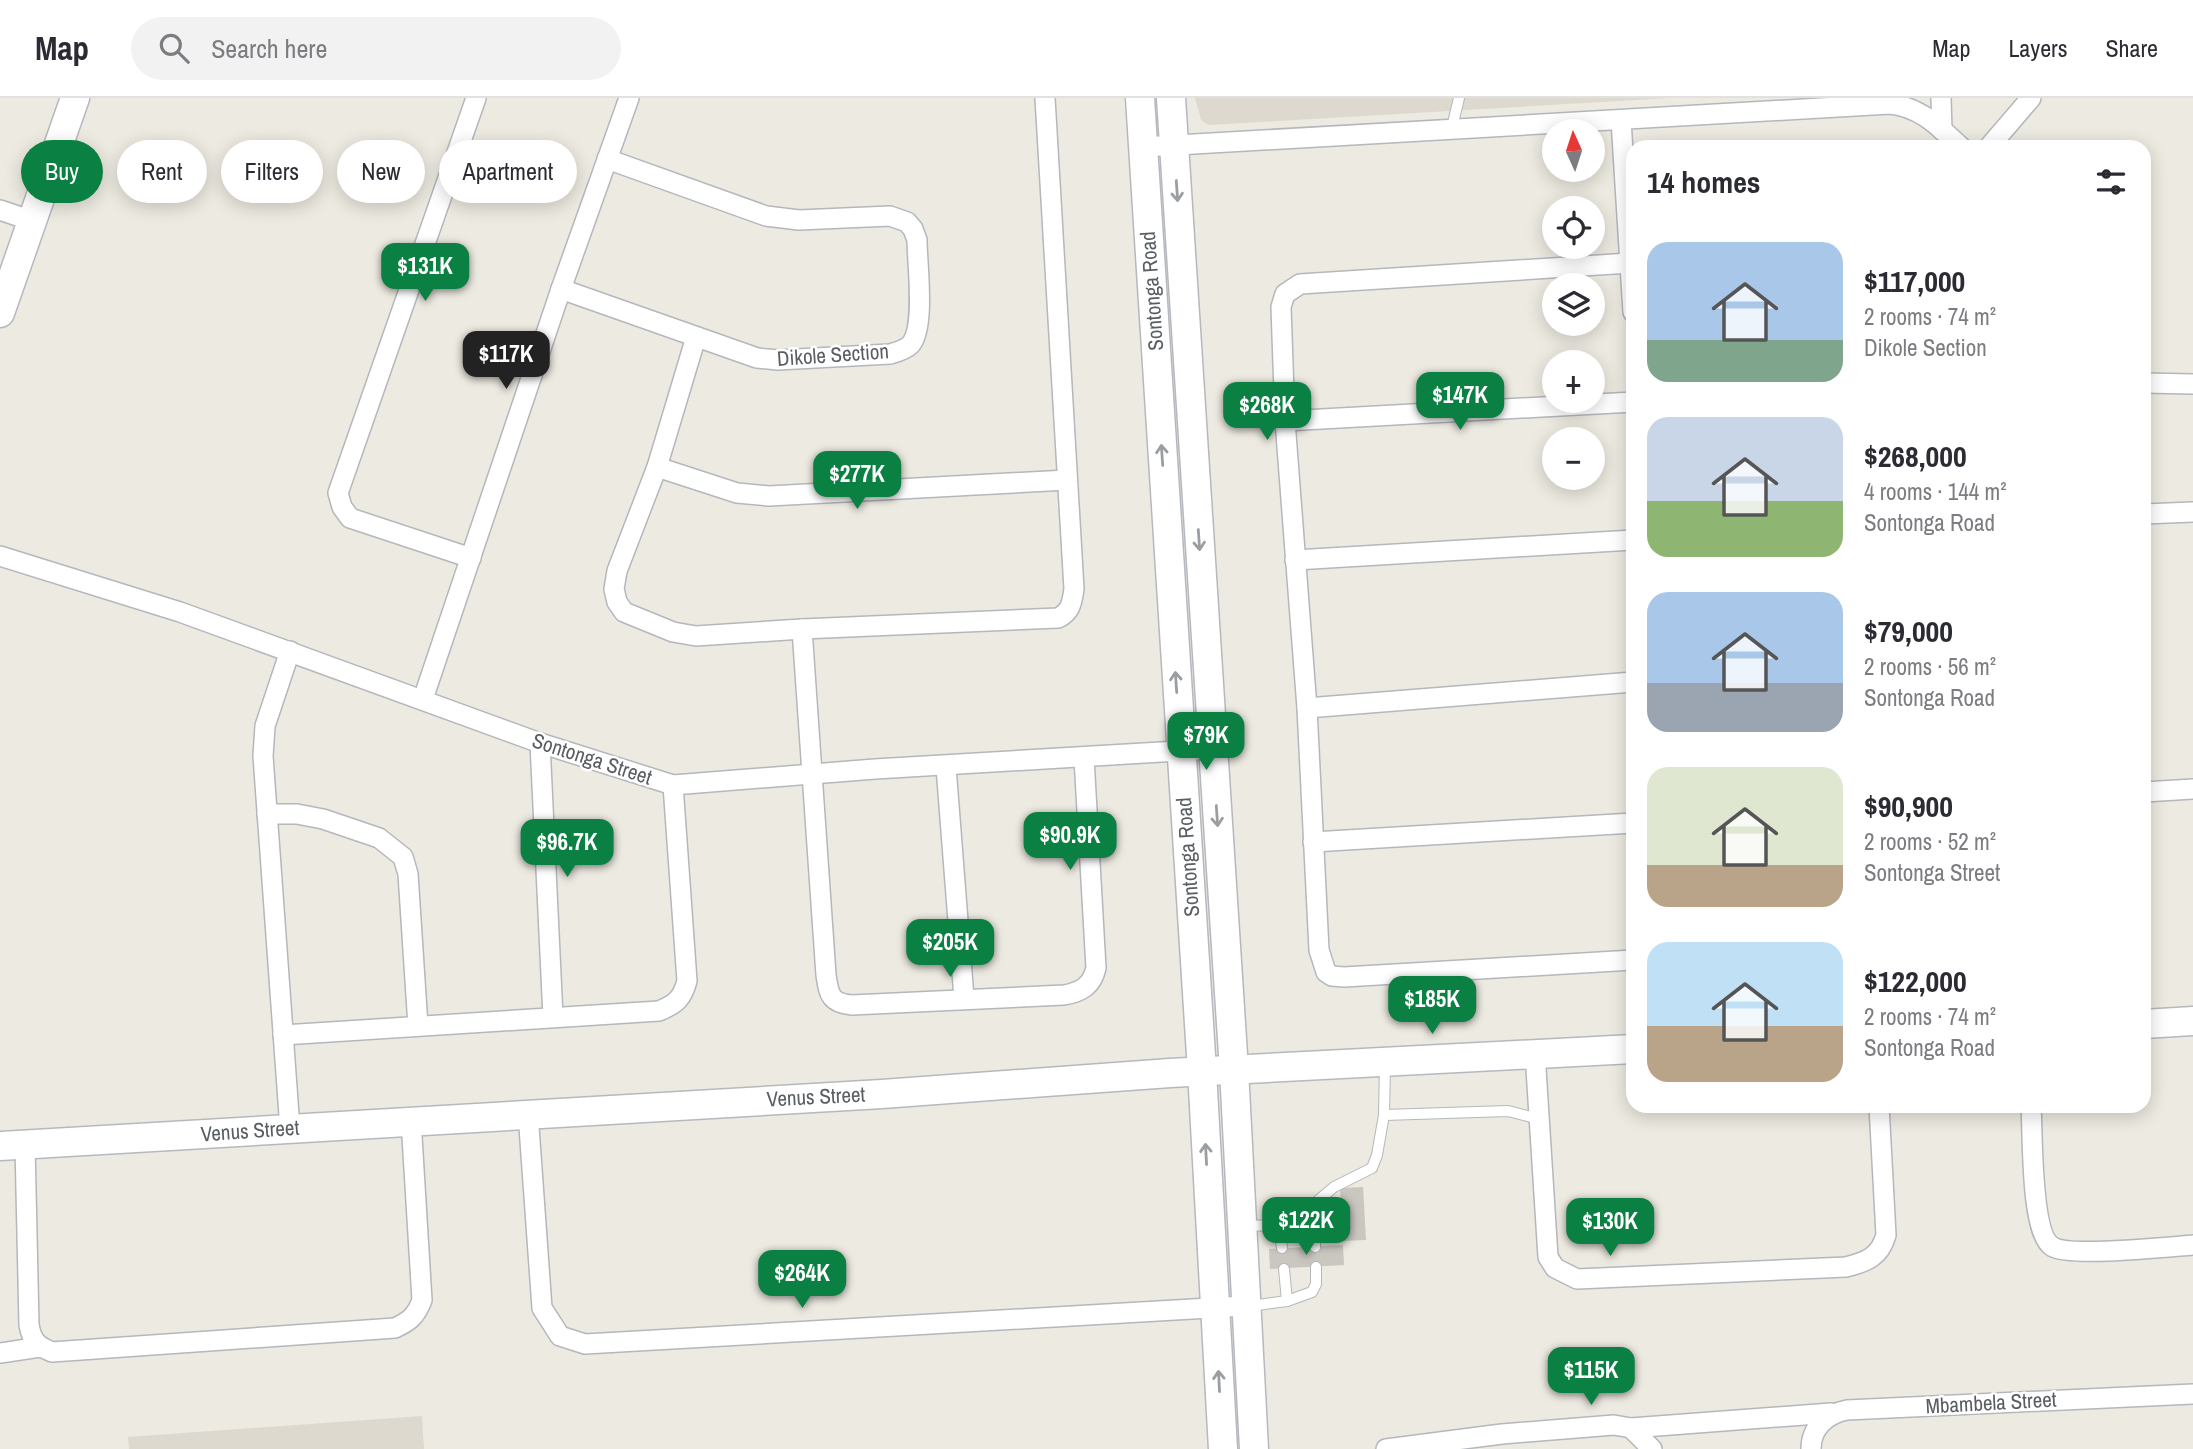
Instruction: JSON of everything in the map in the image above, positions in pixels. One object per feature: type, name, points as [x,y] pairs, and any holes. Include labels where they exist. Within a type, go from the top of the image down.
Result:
[{"type":"main road","points":[[0,313],[75,98]]},
{"type":"main road","name":"Sontonga Road","points":[[1140,98],[1202,1071],[1223,1449]]},
{"type":"main road","name":"Sontonga Road","points":[[1171,98],[1234,1070],[1244,1306],[1254,1449]]},
{"type":"main road","points":[[2151,1024],[2193,1021]]},
{"type":"main road","name":"Venus Street","points":[[13,1146],[411,1120],[882,1094],[1202,1071],[1626,1049]]},
{"type":"street","points":[[471,558],[350,518],[342,507],[338,493],[476,98]]},
{"type":"street","points":[[423,699],[561,289],[629,98]]},
{"type":"street","points":[[696,337],[657,467],[617,571],[614,589],[617,602],[624,612],[673,632],[696,636],[1058,618],[1065,615],[1072,604],[1074,589],[1045,98]]},
{"type":"street","points":[[1941,98],[1942,130]]},
{"type":"street","points":[[1993,140],[2013,107],[2031,98]]},
{"type":"street","points":[[1142,147],[1452,127],[1621,120],[1753,105],[1902,105],[1921,112],[1953,140]]},
{"type":"street","points":[[1621,120],[1626,199]]},
{"type":"street","name":"Dikole Section","points":[[561,289],[767,360],[890,354],[902,351],[910,345],[918,329],[917,240],[913,229],[900,218],[890,216],[799,220],[766,216],[607,159]]},
{"type":"street","points":[[0,210],[32,221]]},
{"type":"street","points":[[1626,263],[1324,281],[1294,286],[1284,294],[1280,307],[1285,421],[1307,708],[1319,950],[1326,972],[1332,976],[1626,960]]},
{"type":"street","points":[[2151,383],[2193,384]]},
{"type":"street","points":[[1285,421],[1626,402]]},
{"type":"street","points":[[657,467],[737,493],[769,496],[1067,480]]},
{"type":"street","points":[[2151,514],[2193,512]]},
{"type":"street","points":[[1295,560],[1626,540]]},
{"type":"street","name":"Sontonga Street","points":[[0,556],[180,612],[540,743],[673,785],[875,769],[946,767],[1212,749]]},
{"type":"street","points":[[802,629],[826,975],[828,990],[840,1004],[1078,992],[1088,985],[1096,968],[1084,758]]},
{"type":"street","points":[[290,651],[265,726],[264,756],[290,1129]]},
{"type":"street","points":[[1307,708],[1626,683]]},
{"type":"street","points":[[540,743],[553,1017]]},
{"type":"street","points":[[946,767],[964,998]]},
{"type":"street","points":[[283,1035],[659,1011],[675,1005],[683,996],[687,981],[673,785]]},
{"type":"street","points":[[2151,792],[2193,789]]},
{"type":"street","points":[[267,814],[297,814],[323,819],[379,838],[403,857],[408,874],[418,1026]]},
{"type":"street","points":[[1313,842],[1626,823]]},
{"type":"street","points":[[1535,1053],[1548,1256],[1555,1268],[1577,1279],[1846,1267],[1869,1260],[1879,1253],[1886,1235],[1879,1113]]},
{"type":"street","points":[[528,1113],[542,1308],[560,1336],[585,1344],[1244,1306]]},
{"type":"street","points":[[2031,1113],[2036,1214],[2045,1241],[2053,1248],[2077,1252],[2193,1245]]},
{"type":"street","points":[[0,1353],[40,1348],[52,1352],[395,1328],[409,1322],[417,1313],[422,1300],[411,1120]]},
{"type":"street","points":[[13,1146],[29,1325],[31,1339],[40,1348]]},
{"type":"street","name":"Mbambela Street","points":[[1386,1449],[1503,1441],[1614,1425],[1631,1427],[1831,1413],[1847,1409],[2193,1394]]},
{"type":"street","points":[[1811,1449],[1816,1430],[1831,1413]]},
{"type":"street","points":[[1631,1427],[1652,1449]]},
{"type":"lane","points":[[1452,127],[1459,98]]},
{"type":"lane","points":[[1241,1226],[1279,1225],[1334,1187],[1372,1168],[1384,1115],[1385,1063]]},
{"type":"lane","points":[[1384,1115],[1508,1111],[1539,1119]]},
{"type":"lane","points":[[1314,1203],[1315,1247]]},
{"type":"lane","points":[[1279,1225],[1282,1248]]},
{"type":"lane","points":[[1244,1306],[1300,1298],[1315,1289],[1316,1267]]},
{"type":"lane","points":[[1284,1269],[1287,1301]]},
{"type":"shaded area","points":[[1195,98],[1671,98],[1209,125],[1201,120]]},
{"type":"shaded area","points":[[422,1416],[424,1449],[129,1449],[128,1437]]},
{"type":"building","points":[[1363,1187],[1366,1240],[1343,1241],[1340,1188]]},
{"type":"building","points":[[1343,1245],[1344,1265],[1270,1269],[1269,1249]]}]
